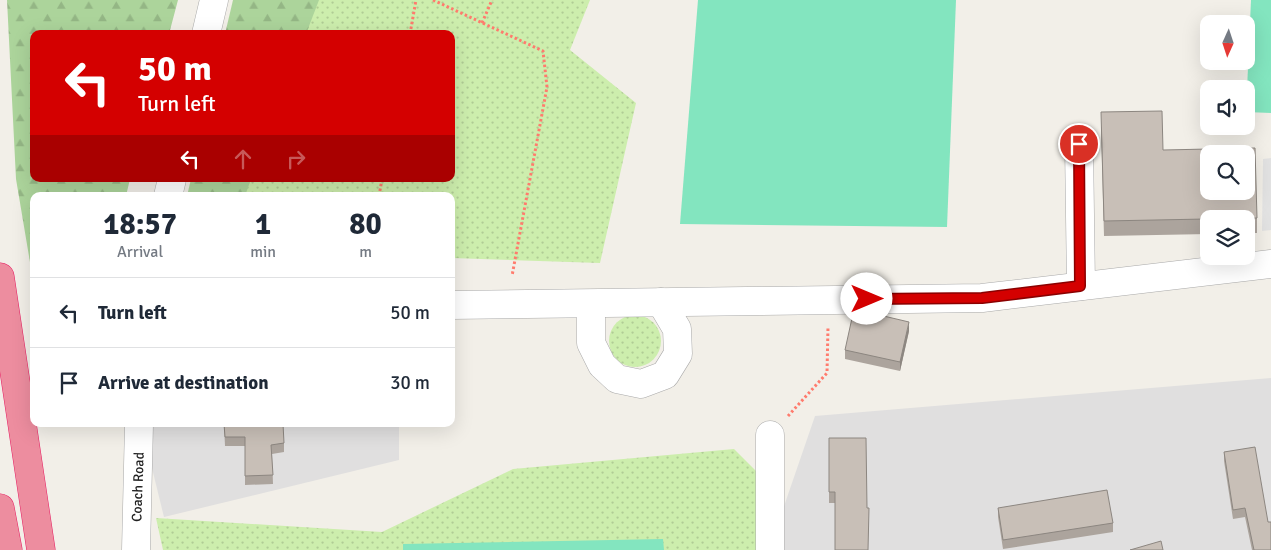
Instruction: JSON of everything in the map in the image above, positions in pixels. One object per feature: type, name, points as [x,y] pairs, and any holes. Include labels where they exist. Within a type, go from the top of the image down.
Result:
[{"type":"highway","points":[[0,277],[41,550]]},
{"type":"highway","points":[[0,508],[8,550]]},
{"type":"street","points":[[207,30],[214,0]]},
{"type":"street","points":[[1079,144],[1080,286]]},
{"type":"street","points":[[455,305],[506,306],[829,299],[982,298],[1271,264]]},
{"type":"street","points":[[591,304],[591,343],[602,365],[617,379],[641,384],[665,376],[678,354],[677,329],[661,302]]},
{"type":"street","name":"Coach Road","points":[[136,550],[139,427]]},
{"type":"street","points":[[770,435],[770,550]]},
{"type":"path","points":[[411,30],[416,0]]},
{"type":"path","points":[[433,0],[543,51],[547,87],[506,306]]},
{"type":"path","points":[[482,23],[492,0]]},
{"type":"path","points":[[770,435],[827,373],[829,299]]},
{"type":"shaded area","points":[[1271,158],[1271,230],[1262,231],[1263,159]]},
{"type":"shaded area","points":[[1271,378],[1271,550],[769,550],[815,416]]},
{"type":"shaded area","points":[[150,427],[399,427],[399,460],[164,517],[149,456]]},
{"type":"green space","points":[[7,0],[178,0],[170,30],[30,30],[30,182],[129,182],[127,192],[30,192],[30,262],[16,179]]},
{"type":"green space","points":[[233,0],[319,0],[308,30],[226,30]]},
{"type":"green space","points":[[315,0],[590,0],[570,50],[636,103],[600,263],[455,258],[455,192],[245,192],[249,182],[455,182],[455,30],[304,30]]},
{"type":"green space","points":[[698,0],[956,0],[947,227],[680,224]]},
{"type":"green space","points":[[1251,0],[1271,0],[1271,113],[1255,112],[1255,80],[1247,80],[1248,70],[1255,70],[1255,15],[1250,15]]},
{"type":"green space","points":[[190,182],[250,182],[246,192],[188,192]]},
{"type":"green space","points":[[635,315],[649,319],[657,327],[661,341],[657,355],[649,363],[635,367],[621,363],[613,355],[609,341],[613,327],[621,319]]},
{"type":"green space","points":[[734,449],[757,472],[757,550],[163,550],[156,518],[382,532],[513,469]]},
{"type":"green space","points":[[663,539],[664,550],[403,550],[403,544]]},
{"type":"building","points":[[1162,111],[1163,150],[1200,149],[1200,200],[1255,200],[1255,148],[1257,218],[1255,218],[1255,210],[1200,210],[1200,219],[1104,221],[1101,112]]},
{"type":"building","points":[[854,309],[909,322],[900,362],[845,350]]},
{"type":"building","points":[[224,427],[283,427],[284,443],[271,445],[273,475],[245,476],[245,437],[225,437]]},
{"type":"building","points":[[829,438],[866,438],[867,508],[869,508],[868,550],[835,550],[835,492],[829,492]]},
{"type":"building","points":[[1255,447],[1268,522],[1271,522],[1271,550],[1254,550],[1245,508],[1233,510],[1224,452]]},
{"type":"building","points":[[1107,490],[1113,523],[1003,540],[998,508]]},
{"type":"building","points":[[1161,541],[1163,550],[1130,550]]},
{"type":"route","points":[[867,299],[982,298],[1080,286],[1079,144]]}]
